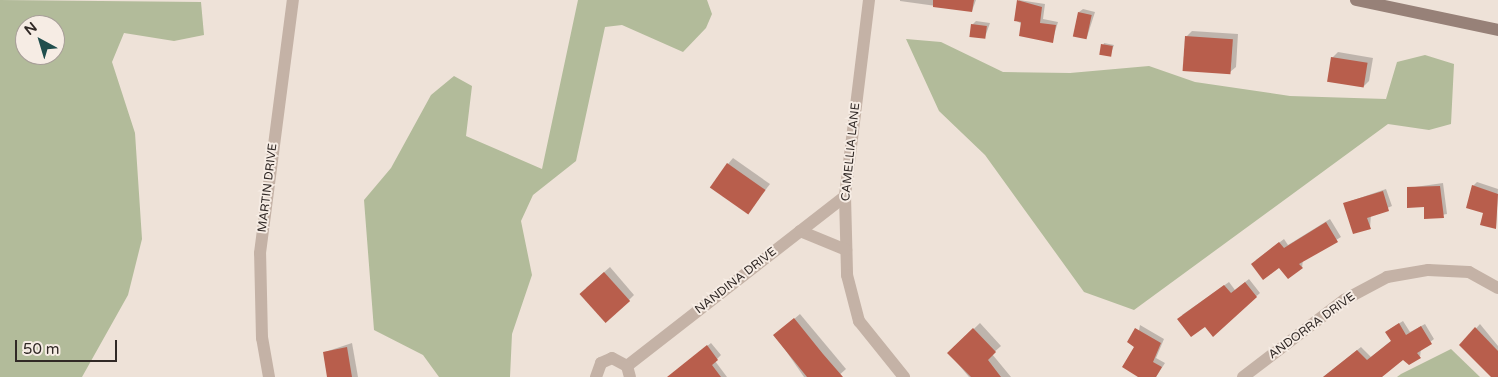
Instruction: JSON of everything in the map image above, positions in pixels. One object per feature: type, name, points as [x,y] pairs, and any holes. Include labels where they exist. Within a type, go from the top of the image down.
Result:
[{"type":"main road","points":[[1356,0],[1498,30]]},
{"type":"street","name":"MARTIN DRIVE","points":[[268,377],[262,338],[260,253],[293,0]]},
{"type":"street","name":"CAMELLIA LANE","points":[[869,0],[845,196],[847,275],[859,321],[904,377]]},
{"type":"street","name":"NANDINA DRIVE","points":[[629,371],[845,196]]},
{"type":"street","points":[[800,231],[846,250]]},
{"type":"street","name":"ANDORRA DRIVE","points":[[1243,377],[1344,300],[1387,276],[1428,270],[1469,272],[1498,288]]},
{"type":"street","points":[[596,377],[606,360],[618,359],[629,371]]},
{"type":"green space","points":[[0,0],[201,2],[204,35],[174,41],[124,33],[112,62],[135,133],[142,239],[128,295],[82,377],[0,377]]},
{"type":"green space","points":[[578,0],[707,0],[712,14],[706,28],[683,52],[622,25],[605,27],[576,161],[533,195],[521,221],[532,275],[512,334],[510,377],[439,377],[423,355],[374,330],[364,200],[391,168],[431,95],[454,76],[472,86],[466,136],[542,169]]},
{"type":"green space","points":[[906,39],[941,42],[1003,72],[1070,73],[1149,66],[1195,82],[1290,96],[1386,99],[1397,62],[1425,55],[1454,64],[1451,124],[1429,130],[1388,124],[1134,310],[1084,292],[985,155],[939,111]]},
{"type":"green space","points":[[1451,349],[1480,377],[1397,377],[1401,374]]},
{"type":"building","points":[[933,0],[974,0],[972,12],[933,7]]},
{"type":"building","points":[[1017,0],[1042,7],[1040,23],[1056,25],[1053,43],[1019,36],[1021,22],[1014,21]]},
{"type":"building","points":[[1078,12],[1092,15],[1086,39],[1073,36]]},
{"type":"building","points":[[971,24],[987,26],[985,39],[969,37]]},
{"type":"building","points":[[1185,36],[1233,39],[1230,74],[1183,71]]},
{"type":"building","points":[[1101,44],[1113,46],[1111,57],[1099,55]]},
{"type":"building","points":[[1331,57],[1368,63],[1364,87],[1327,82]]},
{"type":"building","points":[[727,163],[766,190],[748,215],[710,188]]},
{"type":"building","points":[[1472,185],[1498,194],[1496,229],[1480,225],[1483,213],[1466,208]]},
{"type":"building","points":[[1440,186],[1444,218],[1424,219],[1424,207],[1407,208],[1407,187]]},
{"type":"building","points":[[1383,191],[1389,211],[1367,218],[1371,229],[1353,234],[1343,203]]},
{"type":"building","points":[[1326,222],[1338,242],[1299,264],[1303,268],[1288,279],[1279,268],[1263,280],[1251,264],[1279,242],[1284,248]]},
{"type":"building","points":[[604,272],[630,301],[606,323],[579,294]]},
{"type":"building","points":[[1245,282],[1257,297],[1213,337],[1205,327],[1191,337],[1177,319],[1224,285],[1231,293]]},
{"type":"building","points":[[794,318],[843,377],[807,377],[773,335]]},
{"type":"building","points":[[1399,323],[1406,335],[1421,326],[1432,344],[1417,353],[1421,358],[1409,365],[1403,360],[1382,377],[1323,377],[1357,350],[1367,360],[1391,341],[1385,332]]},
{"type":"building","points":[[1475,327],[1498,351],[1498,377],[1491,377],[1459,345]]},
{"type":"building","points":[[973,328],[996,352],[988,360],[1001,377],[971,377],[947,353]]},
{"type":"building","points":[[1135,328],[1161,343],[1153,362],[1162,367],[1156,377],[1138,377],[1122,367],[1134,347],[1127,342]]},
{"type":"building","points":[[707,345],[718,360],[712,365],[721,377],[667,377]]},
{"type":"building","points":[[347,347],[352,377],[327,377],[323,352]]}]
